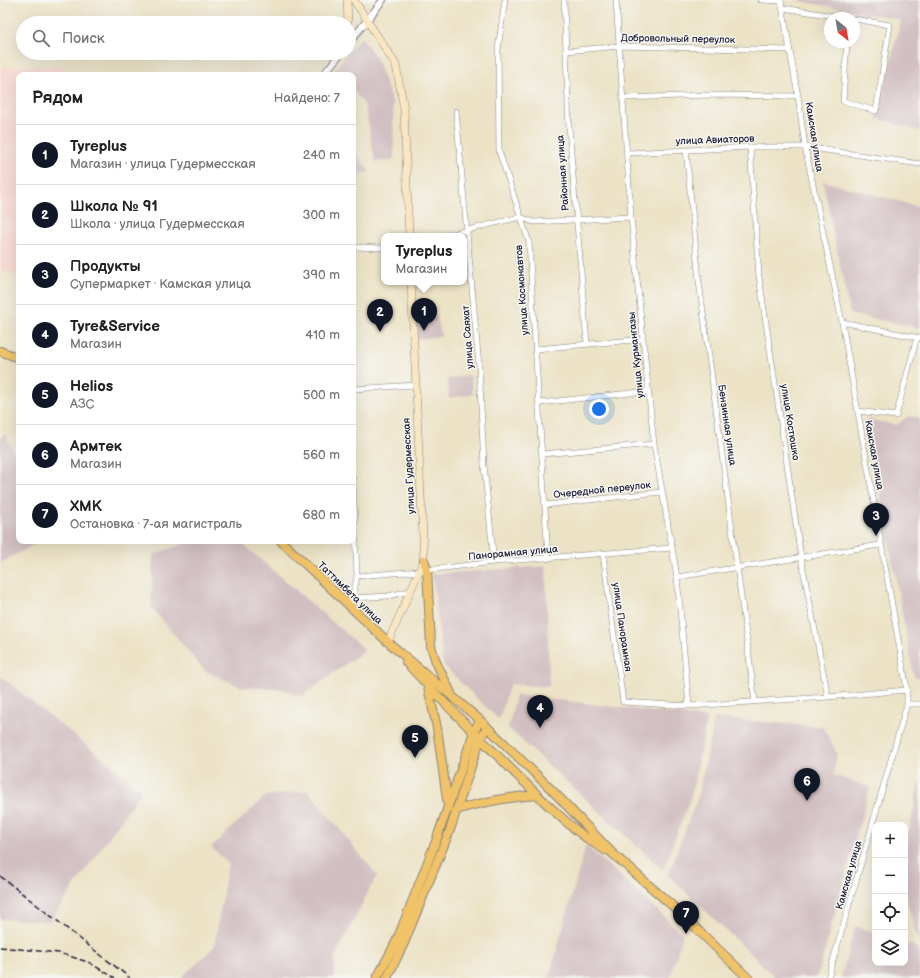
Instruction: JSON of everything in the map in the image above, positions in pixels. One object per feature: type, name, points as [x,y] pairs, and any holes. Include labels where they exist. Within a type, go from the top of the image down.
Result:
[{"type":"main road","points":[[347,0],[348,16]]},
{"type":"main road","points":[[354,0],[396,65],[404,109],[409,233]]},
{"type":"main road","name":"улица Гудермесская","points":[[411,285],[424,560]]},
{"type":"main road","points":[[0,351],[16,357]]},
{"type":"main road","name":"Таттимбета улица","points":[[285,544],[351,609],[388,642]]},
{"type":"main road","points":[[424,560],[423,571],[431,646],[436,662],[452,695]]},
{"type":"main road","points":[[388,642],[410,591],[423,571]]},
{"type":"main road","points":[[388,642],[480,720],[551,789],[612,853],[676,909],[748,978]]},
{"type":"main road","points":[[388,642],[428,686],[538,795],[587,840],[612,853]]},
{"type":"main road","points":[[428,686],[452,808]]},
{"type":"main road","points":[[387,978],[404,943],[450,830],[452,808],[474,732],[480,720]]},
{"type":"main road","points":[[377,978],[397,940],[480,739],[487,728]]},
{"type":"main road","points":[[452,808],[508,797],[538,795]]},
{"type":"street","points":[[356,34],[383,0]]},
{"type":"street","name":"улица Космонавтов","points":[[505,0],[498,50],[499,151],[529,242],[548,559]]},
{"type":"street","name":"Районная улица","points":[[564,0],[576,220],[587,344]]},
{"type":"street","name":"улица Курмангазы","points":[[616,0],[631,217],[648,391],[661,492],[677,577],[689,706]]},
{"type":"street","points":[[761,0],[781,0]]},
{"type":"street","name":"Камская улица","points":[[781,0],[798,96],[804,147],[842,322],[880,545],[908,690],[907,704],[828,978]]},
{"type":"street","points":[[783,8],[824,14]]},
{"type":"street","points":[[847,48],[843,101],[876,111],[890,25],[860,20]]},
{"type":"street","name":"Добровольный переулок","points":[[566,51],[620,46],[790,50]]},
{"type":"street","points":[[325,72],[335,60]]},
{"type":"street","points":[[623,98],[709,95],[798,96]]},
{"type":"street","name":"улица Саяхат","points":[[456,111],[468,229],[479,366],[484,465],[494,562]]},
{"type":"street","name":"улица Авиаторов","points":[[627,153],[804,147],[920,164]]},
{"type":"street","name":"улица Костюшко","points":[[750,148],[759,276],[801,558],[828,697]]},
{"type":"street","name":"Бензинная улица","points":[[686,150],[699,281],[755,702]]},
{"type":"street","points":[[454,233],[520,217],[534,222],[631,217]]},
{"type":"street","points":[[356,247],[381,248]]},
{"type":"street","points":[[842,322],[918,338],[896,416],[858,411]]},
{"type":"street","points":[[536,349],[643,339]]},
{"type":"street","points":[[356,389],[415,385]]},
{"type":"street","points":[[539,403],[648,391]]},
{"type":"street","points":[[542,454],[654,444]]},
{"type":"street","name":"Очередной переулок","points":[[545,505],[661,492]]},
{"type":"street","points":[[351,609],[357,576],[356,544]]},
{"type":"street","points":[[677,577],[880,545]]},
{"type":"street","name":"Панорамная улица","points":[[357,576],[423,571],[494,562],[548,559],[672,548]]},
{"type":"street","name":"улица Панорамная","points":[[603,554],[623,702],[689,706]]},
{"type":"street","points":[[353,598],[388,596],[410,591]]},
{"type":"street","points":[[689,706],[908,690]]},
{"type":"street","points":[[907,704],[920,704]]},
{"type":"shaded area","points":[[794,0],[920,0],[920,131],[876,118],[901,20]]},
{"type":"shaded area","points":[[361,37],[376,58],[393,104],[394,159],[375,162],[365,106],[356,94],[356,72],[333,72],[343,60],[356,60],[356,43]]},
{"type":"shaded area","points":[[64,66],[64,72],[16,72],[16,276],[0,267],[0,67]]},
{"type":"shaded area","points":[[356,153],[370,172],[356,174]]},
{"type":"shaded area","points":[[823,181],[920,207],[920,328],[850,314]]},
{"type":"shaded area","points":[[437,316],[441,336],[416,339],[415,320]]},
{"type":"shaded area","points":[[470,375],[473,394],[449,398],[447,379]]},
{"type":"shaded area","points":[[908,416],[920,417],[920,678],[914,677],[866,419],[897,425]]},
{"type":"shaded area","points":[[5,434],[16,458],[16,544],[35,544],[0,563],[0,437]]},
{"type":"shaded area","points":[[183,544],[242,544],[365,650],[301,697],[283,689],[241,687],[205,671],[151,607],[153,555]]},
{"type":"shaded area","points":[[546,566],[549,687],[510,684],[499,720],[443,665],[432,574]]},
{"type":"shaded area","points":[[0,676],[142,790],[50,921],[0,919]]},
{"type":"shaded area","points":[[516,695],[707,718],[691,796],[663,870],[508,728]]},
{"type":"shaded area","points":[[715,718],[823,727],[837,753],[833,775],[870,787],[819,971],[815,978],[776,978],[668,875],[697,799]]},
{"type":"shaded area","points":[[920,780],[920,942],[915,933],[908,904],[908,835]]},
{"type":"shaded area","points":[[308,791],[377,875],[335,957],[334,978],[181,978],[214,947],[228,863],[211,847],[266,796]]},
{"type":"shaded area","points":[[586,845],[683,934],[670,978],[549,978]]},
{"type":"shaded area","points":[[855,926],[872,932],[872,966],[908,966],[908,944],[915,946],[920,955],[920,978],[841,978]]},
{"type":"railway","points":[[0,876],[130,978]]},
{"type":"railway","points":[[0,947],[59,953],[88,962],[115,978]]},
{"type":"place","name":"Tyreplus","points":[[424,331]]},
{"type":"place","name":"Школа № 91","points":[[380,332]]},
{"type":"place","name":"Продукты","points":[[876,536]]},
{"type":"place","name":"Tyre&Service","points":[[540,728]]},
{"type":"place","name":"Helios","points":[[415,758]]},
{"type":"place","name":"Армтек","points":[[807,801]]},
{"type":"place","name":"ХМК","points":[[686,934]]}]
